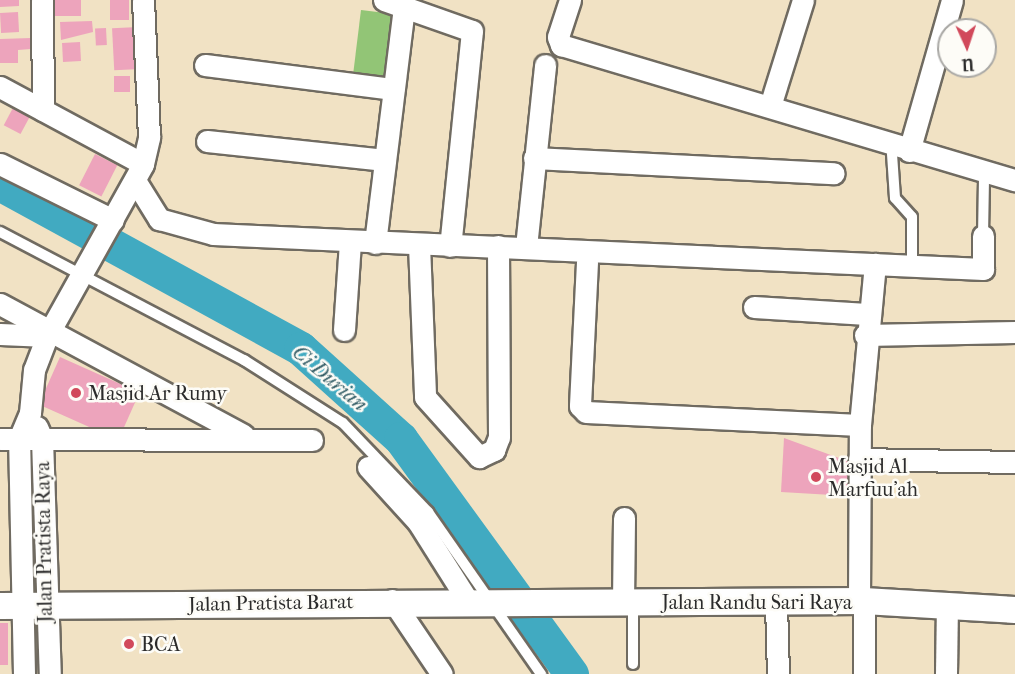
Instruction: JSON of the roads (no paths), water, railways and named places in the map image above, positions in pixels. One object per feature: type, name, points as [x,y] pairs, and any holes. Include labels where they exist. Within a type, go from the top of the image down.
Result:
[{"type":"street","points":[[42,0],[43,110]]},
{"type":"street","points":[[9,439],[30,413],[34,370],[48,333],[140,173],[149,137],[143,0]]},
{"type":"street","points":[[570,0],[558,37],[561,45],[770,106],[901,152],[1015,180]]},
{"type":"street","points":[[770,106],[803,0]]},
{"type":"street","points":[[901,152],[952,0]]},
{"type":"street","points":[[375,243],[393,89],[394,3],[472,31],[450,246]]},
{"type":"street","points":[[206,65],[393,89]]},
{"type":"street","points":[[526,248],[545,65]]},
{"type":"street","points":[[0,87],[43,110],[140,173],[152,210],[173,225],[213,234],[983,270],[983,236]]},
{"type":"street","points":[[207,141],[386,160]]},
{"type":"street","points":[[534,158],[834,173]]},
{"type":"street","points":[[0,164],[112,222]]},
{"type":"street","points":[[344,330],[350,242]]},
{"type":"street","points":[[419,245],[425,397],[479,457],[494,450],[499,437],[498,246]]},
{"type":"street","points":[[587,262],[580,406],[585,412],[860,425]]},
{"type":"street","points":[[864,674],[859,459],[865,335],[875,264]]},
{"type":"street","points":[[0,304],[48,333],[245,436]]},
{"type":"street","points":[[754,307],[867,314]]},
{"type":"street","points":[[865,335],[1015,332]]},
{"type":"street","points":[[0,334],[48,333]]},
{"type":"street","name":"Jalan Pratista Raya","points":[[30,413],[42,439],[44,606],[49,666]]},
{"type":"street","points":[[9,439],[245,436],[312,440]]},
{"type":"street","name":"Jalan Pratista Raya","points":[[9,439],[9,606],[24,668]]},
{"type":"street","points":[[859,459],[1015,462]]},
{"type":"street","points":[[368,467],[418,522],[468,601]]},
{"type":"street","points":[[624,518],[628,602]]},
{"type":"street","points":[[392,600],[442,674]]},
{"type":"street","name":"Jalan Pratista Barat","points":[[9,606],[392,600],[496,602]]},
{"type":"street","name":"Jalan Randu Sari Raya","points":[[496,602],[862,602],[1015,610]]},
{"type":"street","points":[[776,603],[778,674]]},
{"type":"street","points":[[946,674],[947,606]]},
{"type":"street","points":[[24,668],[49,666]]},
{"type":"lane","points":[[901,152],[895,198],[912,217],[912,267]]},
{"type":"lane","points":[[983,236],[984,180]]},
{"type":"lane","points":[[0,232],[86,269],[244,360],[343,423],[428,512],[496,602],[542,674]]},
{"type":"lane","points":[[628,602],[633,664]]},
{"type":"waterway","name":"Ci Durian","points":[[0,184],[301,349],[401,439],[572,674]]},
{"type":"place","name":"Masjid Ar Rumy","points":[[76,393]]},
{"type":"place","name":"Masjid Al Marfuu'ah","points":[[816,477]]},
{"type":"place","name":"BCA","points":[[129,644]]}]
